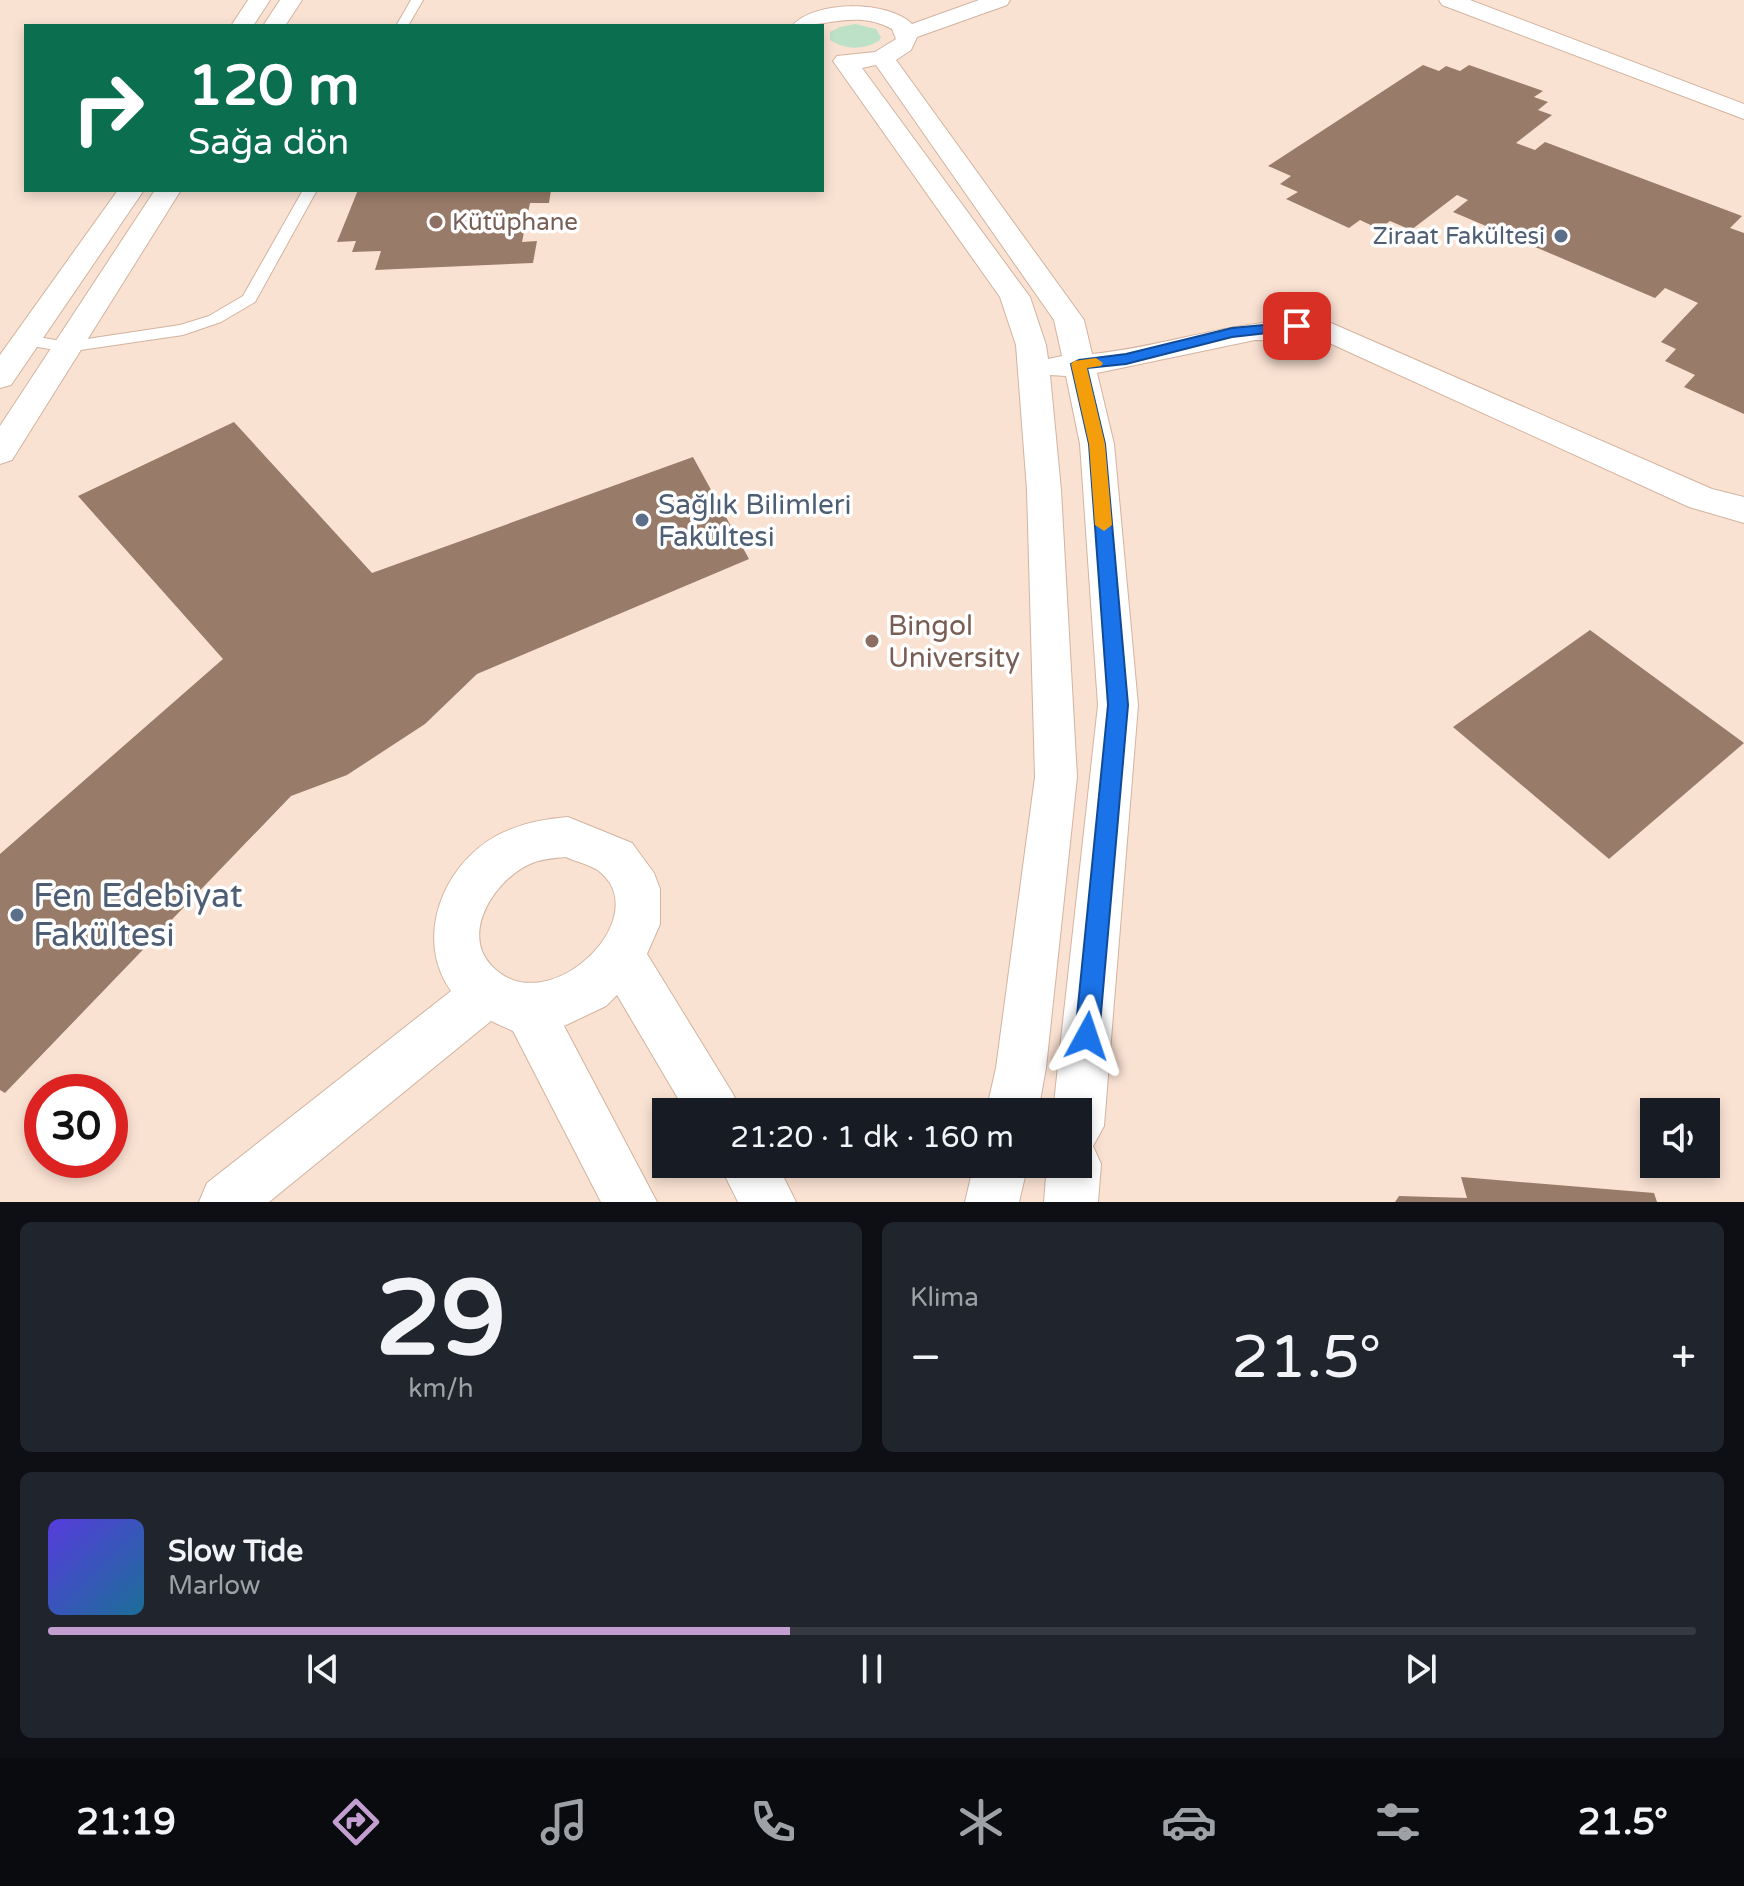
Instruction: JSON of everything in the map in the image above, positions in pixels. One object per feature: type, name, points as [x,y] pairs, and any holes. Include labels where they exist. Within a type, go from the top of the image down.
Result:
[{"type":"street","points":[[243,24],[259,0]]},
{"type":"street","points":[[275,24],[291,0]]},
{"type":"street","points":[[999,0],[894,45],[833,59],[1015,297],[1031,345],[1044,490],[1056,777],[1015,1098]]},
{"type":"street","points":[[1450,0],[1744,112]]},
{"type":"street","points":[[807,24],[829,14],[862,12],[892,19],[894,45],[1069,320],[1097,444],[1118,705],[1081,1098]]},
{"type":"street","points":[[0,378],[130,192]]},
{"type":"street","points":[[0,452],[167,192]]},
{"type":"street","points":[[1034,370],[1126,359],[1232,333],[1297,326],[1331,332],[1701,498],[1744,510]]},
{"type":"street","points":[[226,1202],[506,1001],[554,1005],[580,995],[604,979],[622,958],[635,930],[639,902],[632,876],[616,856],[594,842],[568,837],[538,840],[510,851],[486,869],[467,894],[457,921],[456,950],[466,975],[506,1001],[630,1202]]},
{"type":"street","points":[[622,958],[707,1098]]},
{"type":"street","points":[[754,1178],[769,1202]]},
{"type":"street","points":[[992,1202],[998,1178]]},
{"type":"street","points":[[1071,1202],[1073,1178]]},
{"type":"lane","points":[[403,24],[417,0]]},
{"type":"lane","points":[[26,340],[67,347],[183,330],[215,319],[249,299],[309,192]]},
{"type":"shaded area","name":"Bingol University","points":[[0,0],[1744,0],[1744,1202],[0,1202]]},
{"type":"green space","points":[[855,24],[876,29],[881,37],[879,41],[854,48],[830,40],[830,32]]},
{"type":"building","points":[[1423,65],[1439,71],[1446,66],[1460,71],[1469,65],[1543,91],[1534,97],[1548,102],[1538,110],[1552,115],[1516,143],[1535,150],[1545,142],[1742,216],[1730,228],[1744,233],[1744,414],[1684,387],[1695,375],[1665,361],[1676,349],[1661,342],[1698,303],[1665,288],[1655,298],[1453,212],[1468,200],[1457,195],[1411,230],[1390,221],[1379,229],[1360,220],[1349,228],[1286,199],[1298,192],[1280,184],[1291,176],[1268,166]]},
{"type":"building","name":"Kütüphane","points":[[357,192],[551,192],[549,203],[530,203],[522,242],[537,241],[533,263],[375,270],[381,251],[352,252],[356,241],[337,242]]},
{"type":"building","points":[[234,422],[372,573],[693,457],[749,559],[477,674],[425,724],[347,775],[291,796],[5,1093],[0,1090],[0,854],[223,659],[78,496]]},
{"type":"building","points":[[1590,630],[1744,743],[1609,859],[1453,727]]},
{"type":"building","points":[[1461,1177],[1654,1193],[1657,1202],[1395,1202],[1399,1196],[1467,1198]]},
{"type":"slow traffic","points":[[1096,363],[1079,364],[1097,444],[1104,525]]},
{"type":"place","name":"Kütüphane","points":[[436,222]]},
{"type":"place","name":"Ziraat Fakültesi","points":[[1561,236]]},
{"type":"place","name":"Sağlık Bilimleri Fakültesi","points":[[642,520]]},
{"type":"place","name":"Bingol University","points":[[872,641]]},
{"type":"place","name":"Fen Edebiyat Fakültesi","points":[[17,915]]},
{"type":"route","points":[[1087,1036],[1118,705],[1097,444],[1079,364],[1126,359],[1232,333],[1297,326]]}]
